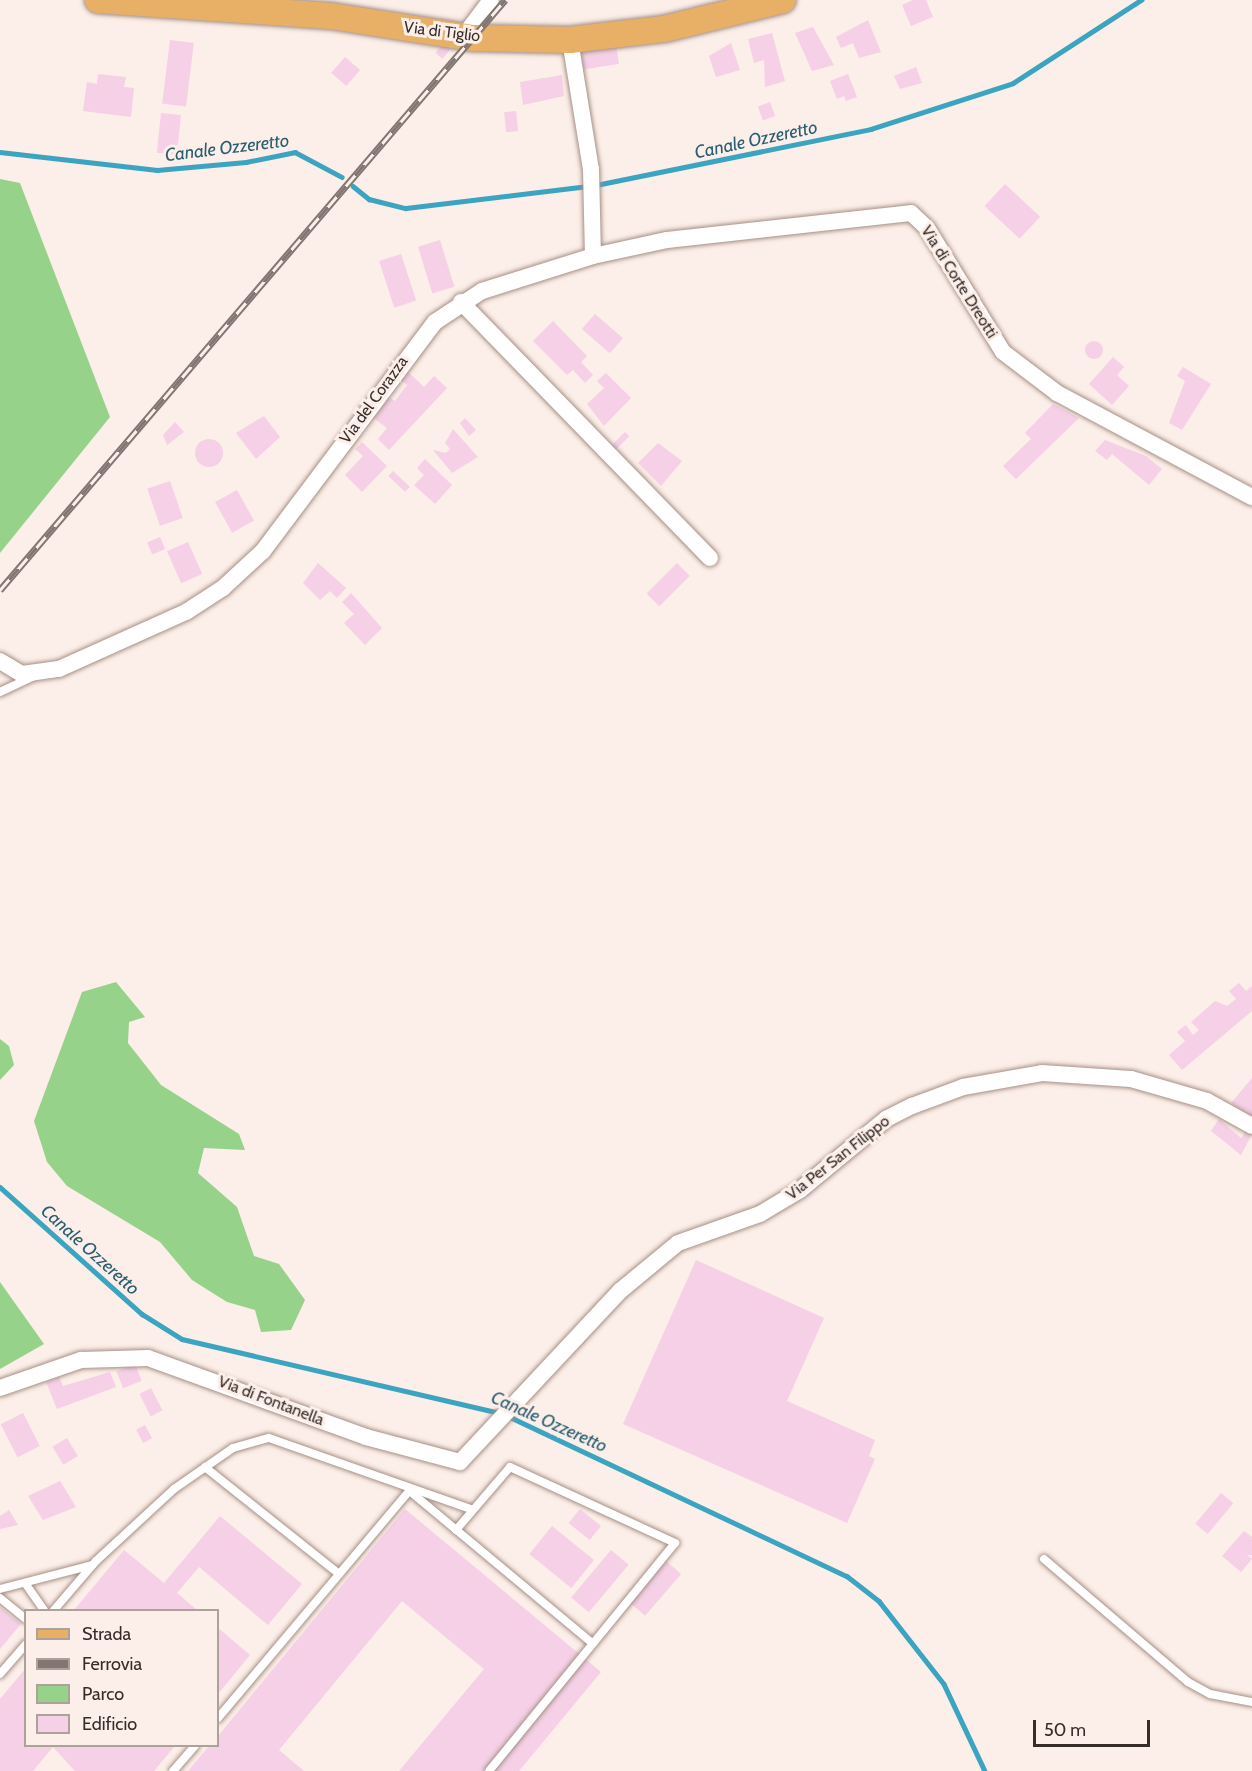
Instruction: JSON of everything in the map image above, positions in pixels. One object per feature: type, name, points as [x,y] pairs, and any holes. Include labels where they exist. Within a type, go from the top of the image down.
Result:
[{"type":"main road","name":"Via di Tiglio","points":[[98,0],[331,16],[463,37],[570,40],[664,29],[783,0]]},
{"type":"street","points":[[463,37],[491,0]]},
{"type":"street","points":[[570,40],[594,197],[593,256]]},
{"type":"street","name":"Via di Corte Dreotti","points":[[593,256],[667,240],[910,213],[927,228],[1003,352],[1057,393],[1252,497]]},
{"type":"street","name":"Via del Corazza","points":[[35,676],[186,612],[223,588],[263,551],[408,353],[461,302],[593,256]]},
{"type":"street","points":[[461,302],[710,558]]},
{"type":"street","points":[[0,661],[35,676]]},
{"type":"street","name":"Via Per San Filippo","points":[[518,1401],[620,1291],[678,1243],[760,1214],[800,1190],[886,1119],[963,1087],[1042,1072],[1131,1079],[1207,1101],[1252,1126]]},
{"type":"street","name":"Via di Fontanella","points":[[0,1388],[81,1360],[148,1358],[454,1462],[465,1459],[518,1401]]},
{"type":"lane","points":[[0,692],[35,676]]},
{"type":"lane","points":[[56,1609],[92,1565],[205,1467],[233,1448],[269,1438],[295,1443],[409,1491],[473,1510]]},
{"type":"lane","points":[[205,1467],[339,1574]]},
{"type":"lane","points":[[456,1530],[510,1467],[675,1543],[489,1771]]},
{"type":"lane","points":[[409,1491],[592,1643]]},
{"type":"lane","points":[[219,1717],[409,1491]]},
{"type":"lane","points":[[1044,1559],[1188,1682],[1210,1694],[1252,1702]]},
{"type":"lane","points":[[0,1589],[92,1565]]},
{"type":"lane","points":[[25,1583],[43,1609]]},
{"type":"lane","points":[[0,1598],[24,1617]]},
{"type":"lane","points":[[0,1674],[24,1646]]},
{"type":"lane","points":[[173,1771],[194,1747]]},
{"type":"green space","points":[[0,179],[20,183],[110,417],[0,553]]},
{"type":"green space","points":[[116,982],[145,1017],[129,1022],[128,1043],[161,1085],[239,1134],[245,1150],[204,1148],[198,1173],[237,1207],[254,1256],[279,1264],[305,1300],[291,1330],[261,1332],[255,1310],[227,1302],[192,1280],[160,1242],[67,1186],[47,1162],[34,1121],[82,992]]},
{"type":"green space","points":[[0,1039],[9,1046],[14,1065],[0,1080]]},
{"type":"green space","points":[[0,1282],[44,1344],[0,1369]]},
{"type":"building","points":[[913,0],[926,0],[933,17],[911,26],[902,5]]},
{"type":"building","points":[[868,20],[881,52],[859,58],[853,43],[841,48],[836,37]]},
{"type":"building","points":[[813,27],[834,65],[812,71],[795,33]]},
{"type":"building","points":[[772,33],[785,81],[765,87],[764,60],[754,63],[748,39]]},
{"type":"building","points":[[170,40],[194,43],[186,106],[162,104]]},
{"type":"building","points":[[444,43],[451,49],[442,59],[435,53]]},
{"type":"building","points":[[731,43],[740,70],[716,77],[709,56]]},
{"type":"building","points":[[616,45],[619,64],[583,69],[580,51]]},
{"type":"building","points":[[345,57],[360,70],[346,86],[331,73]]},
{"type":"building","points":[[916,67],[922,83],[900,89],[894,76]]},
{"type":"building","points":[[98,74],[126,77],[124,87],[134,88],[131,117],[83,111],[87,82],[97,84]]},
{"type":"building","points":[[848,74],[857,97],[846,101],[844,96],[837,99],[830,81]]},
{"type":"building","points":[[562,75],[564,96],[523,105],[520,82]]},
{"type":"building","points":[[770,102],[775,116],[763,121],[758,106]]},
{"type":"building","points":[[516,111],[518,131],[506,132],[504,112]]},
{"type":"building","points":[[161,113],[181,115],[177,155],[157,153]]},
{"type":"building","points":[[1005,184],[1040,217],[1020,239],[985,206]]},
{"type":"building","points":[[440,240],[454,287],[432,294],[418,247]]},
{"type":"building","points":[[401,254],[416,301],[394,308],[379,261]]},
{"type":"building","points":[[595,314],[623,338],[610,353],[582,329]]},
{"type":"building","points":[[553,321],[587,356],[581,362],[593,375],[585,383],[573,370],[567,375],[533,341]]},
{"type":"building","points":[[1094,341],[1100,344],[1103,350],[1100,356],[1094,359],[1088,356],[1085,350],[1088,344]]},
{"type":"building","points":[[1113,357],[1124,367],[1117,375],[1129,386],[1112,405],[1089,384]]},
{"type":"building","points":[[1183,367],[1211,384],[1182,430],[1169,423],[1185,381],[1177,376]]},
{"type":"building","points":[[406,370],[424,387],[434,376],[447,388],[389,450],[378,439],[387,428],[372,417],[387,396],[395,401],[407,385],[400,379]]},
{"type":"building","points":[[606,373],[631,398],[604,426],[587,404],[604,388],[597,381]]},
{"type":"building","points":[[1053,404],[1079,418],[1016,479],[1003,466],[1031,439],[1025,433]]},
{"type":"building","points":[[264,416],[280,437],[256,459],[236,433]]},
{"type":"building","points":[[465,418],[476,430],[469,436],[460,423]]},
{"type":"building","points":[[175,422],[184,432],[167,445],[163,435]]},
{"type":"building","points":[[453,429],[478,457],[452,473],[433,450],[446,453],[450,449],[445,443]]},
{"type":"building","points":[[625,432],[629,436],[614,452],[609,448]]},
{"type":"building","points":[[209,439],[219,443],[223,453],[219,463],[209,467],[199,463],[195,453],[199,443]]},
{"type":"building","points":[[1105,440],[1146,456],[1162,469],[1149,485],[1112,454],[1107,460],[1095,451]]},
{"type":"building","points":[[362,442],[387,466],[362,492],[345,475],[363,456],[355,449]]},
{"type":"building","points":[[658,443],[682,461],[661,486],[638,463]]},
{"type":"building","points":[[425,459],[452,485],[435,504],[414,485],[424,475],[417,468]]},
{"type":"building","points":[[393,471],[410,487],[405,492],[388,476]]},
{"type":"building","points":[[170,481],[183,518],[160,526],[147,489]]},
{"type":"building","points":[[237,490],[254,521],[232,533],[215,502]]},
{"type":"building","points":[[160,537],[165,549],[152,554],[147,542]]},
{"type":"building","points":[[188,542],[202,574],[181,583],[167,551]]},
{"type":"building","points":[[318,563],[346,588],[337,598],[330,591],[320,600],[303,583]]},
{"type":"building","points":[[677,563],[690,576],[659,606],[647,593]]},
{"type":"building","points":[[351,593],[382,628],[365,645],[344,623],[354,614],[342,602]]},
{"type":"building","points":[[1239,983],[1246,991],[1252,986],[1252,1011],[1182,1070],[1169,1055],[1185,1041],[1177,1032],[1186,1025],[1193,1035],[1199,1030],[1191,1022],[1215,1001],[1227,1006],[1236,999],[1229,991]]},
{"type":"building","points":[[1252,1078],[1252,1118],[1231,1103]]},
{"type":"building","points":[[1219,1119],[1241,1138],[1246,1132],[1252,1134],[1241,1155],[1211,1131]]},
{"type":"building","points":[[696,1260],[824,1318],[787,1401],[875,1440],[869,1456],[875,1459],[847,1523],[623,1424]]},
{"type":"building","points":[[135,1364],[142,1381],[123,1388],[116,1371]]},
{"type":"building","points":[[110,1372],[116,1387],[57,1409],[46,1382],[59,1377],[63,1386]]},
{"type":"building","points":[[151,1388],[162,1410],[151,1416],[139,1394]]},
{"type":"building","points":[[23,1413],[40,1446],[18,1457],[1,1424]]},
{"type":"building","points":[[145,1425],[152,1438],[143,1443],[136,1430]]},
{"type":"building","points":[[67,1438],[78,1456],[63,1465],[52,1447]]},
{"type":"building","points":[[60,1481],[76,1507],[43,1520],[28,1496]]},
{"type":"building","points":[[1221,1493],[1233,1503],[1208,1534],[1195,1524]]},
{"type":"building","points":[[405,1509],[601,1672],[519,1771],[399,1771],[484,1669],[402,1601],[279,1750],[304,1771],[188,1771],[208,1747],[219,1747],[219,1735]]},
{"type":"building","points":[[580,1509],[601,1526],[590,1540],[569,1523]]},
{"type":"building","points":[[9,1510],[18,1525],[0,1529],[0,1516]]},
{"type":"building","points":[[220,1516],[302,1584],[268,1625],[199,1567],[177,1593],[196,1609],[75,1609],[124,1550],[164,1583]]},
{"type":"building","points":[[552,1526],[594,1560],[571,1588],[529,1554]]},
{"type":"building","points":[[1244,1531],[1252,1537],[1252,1555],[1247,1555],[1252,1559],[1241,1572],[1222,1556]]},
{"type":"building","points":[[611,1550],[629,1565],[589,1612],[571,1597]]},
{"type":"building","points":[[666,1561],[681,1574],[645,1616],[630,1603]]},
{"type":"building","points":[[0,1607],[21,1624],[0,1649]]},
{"type":"building","points":[[219,1629],[250,1655],[219,1693]]},
{"type":"building","points":[[24,1670],[24,1747],[53,1747],[33,1771],[0,1771],[0,1699]]},
{"type":"building","points":[[53,1747],[174,1747],[154,1771],[75,1771]]},
{"type":"waterway","name":"Canale Ozzeretto","points":[[596,185],[871,129],[1013,83],[1141,0]]},
{"type":"waterway","name":"Canale Ozzeretto","points":[[0,152],[157,170],[246,162],[295,152],[342,177]]},
{"type":"waterway","name":"Canale Ozzeretto","points":[[353,186],[369,199],[406,208],[588,186]]},
{"type":"waterway","name":"Canale Ozzeretto","points":[[0,1187],[142,1314],[182,1339],[500,1413]]},
{"type":"waterway","name":"Canale Ozzeretto","points":[[508,1416],[847,1576],[879,1601],[944,1684],[985,1771]]},
{"type":"railway","points":[[0,590],[505,0]]}]
